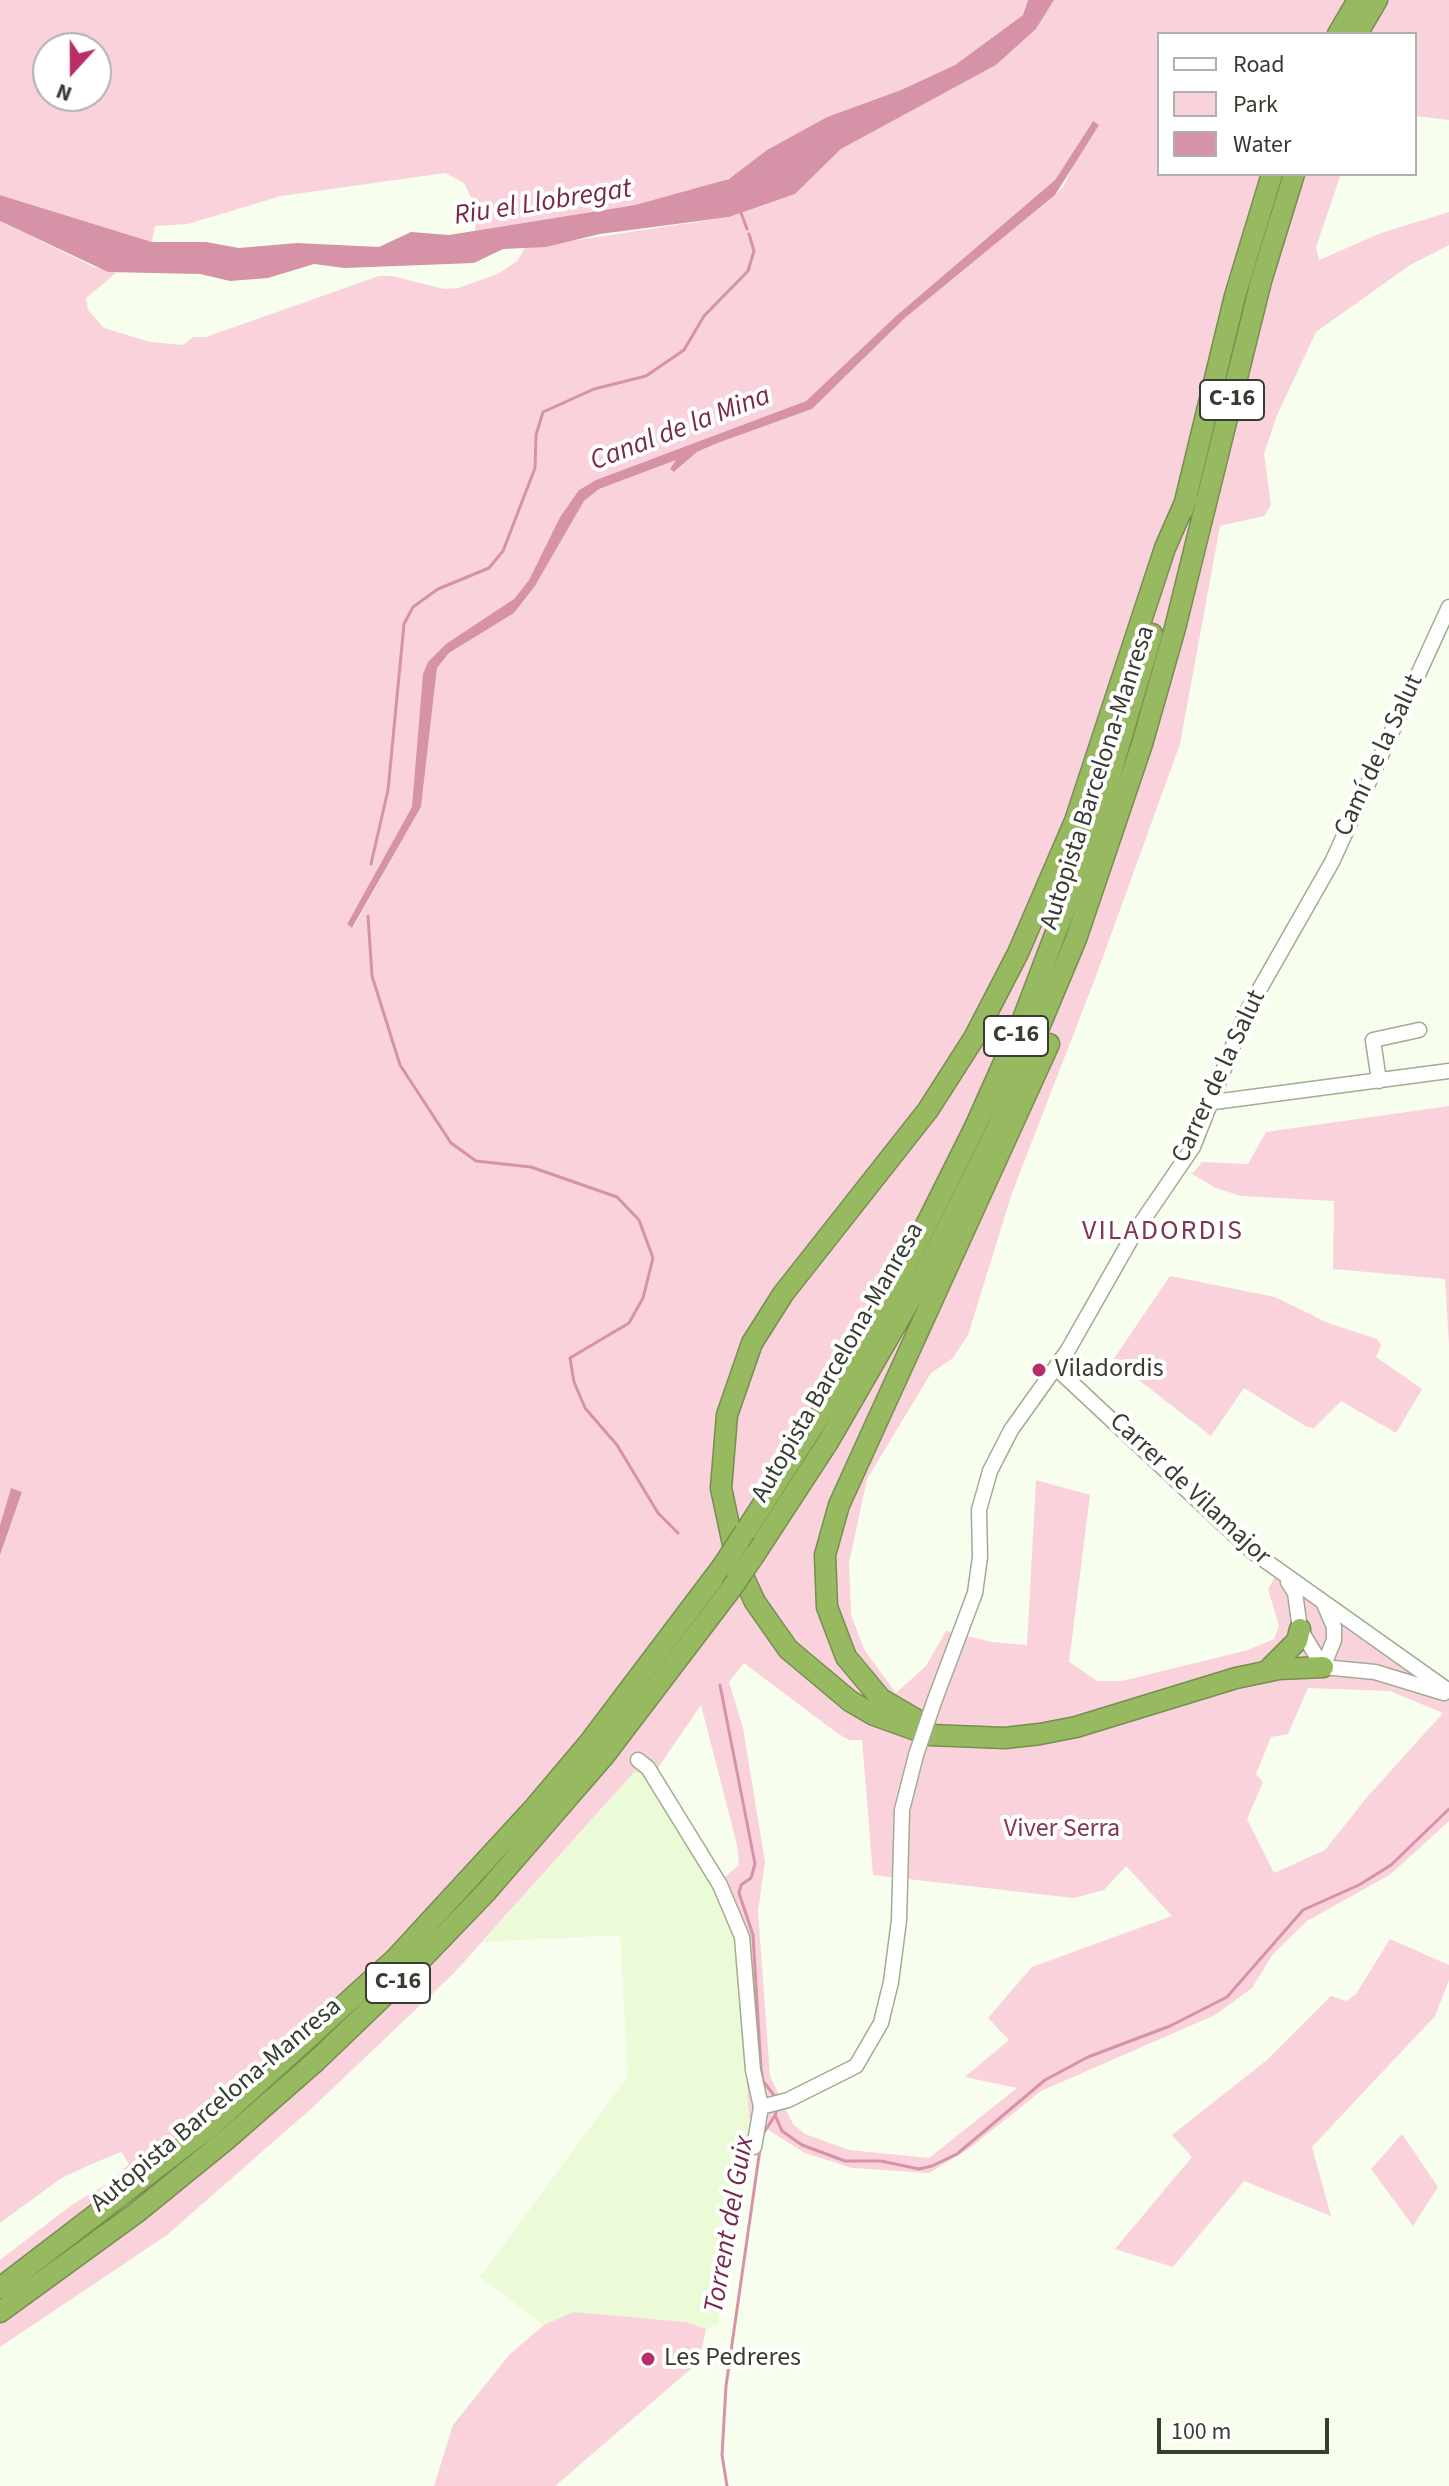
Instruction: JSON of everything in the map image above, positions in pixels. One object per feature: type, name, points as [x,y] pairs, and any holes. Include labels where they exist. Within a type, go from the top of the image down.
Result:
[{"type":"highway","points":[[1339,32],[1358,0]]},
{"type":"highway","points":[[1358,32],[1377,0]]},
{"type":"highway","name":"Autopista Barcelona-Manresa","points":[[0,2288],[211,2126],[395,1959],[589,1743],[722,1567],[832,1398],[899,1279],[975,1127],[1021,1024],[1091,840],[1124,737],[1187,498],[1235,296],[1271,176]]},
{"type":"highway","name":"Autopista Barcelona-Manresa","points":[[0,2312],[136,2213],[227,2139],[316,2061],[412,1969],[487,1891],[595,1767],[731,1589],[889,1339],[994,1135],[1040,1032],[1110,846],[1175,628],[1261,281],[1293,176]]},
{"type":"highway","points":[[1187,498],[1165,548],[1113,715],[1075,821],[999,993],[928,1110],[767,1318],[742,1367],[727,1415],[721,1468],[727,1528],[737,1563],[771,1627],[810,1671],[874,1715],[930,1735],[1005,1738],[1052,1732],[1267,1671],[1323,1667]]},
{"type":"highway","points":[[957,1736],[899,1711],[881,1699],[855,1671],[839,1644],[827,1607],[825,1555],[839,1505],[1012,1132],[1059,1020],[1150,747],[1175,628]]},
{"type":"highway","points":[[1267,1671],[1297,1641],[1300,1629]]},
{"type":"street","name":"Camí de la Salut","points":[[1332,862],[1449,607]]},
{"type":"street","name":"Carrer de la Salut","points":[[766,2106],[788,2100],[856,2066],[881,2023],[891,1982],[899,1920],[902,1810],[916,1755],[975,1593],[980,1557],[979,1510],[1000,1450],[1057,1369],[1135,1232],[1193,1147],[1214,1102],[1246,1013],[1332,862]]},
{"type":"street","points":[[1379,1081],[1373,1040],[1419,1030]]},
{"type":"street","points":[[1214,1102],[1449,1071]]},
{"type":"street","name":"Carrer de Vilamajor","points":[[1057,1369],[1253,1552],[1449,1693]]},
{"type":"street","points":[[1286,1578],[1295,1593],[1300,1629],[1323,1667]]},
{"type":"street","points":[[1323,1667],[1334,1640],[1334,1627],[1324,1604]]},
{"type":"street","points":[[1323,1667],[1390,1675],[1449,1693]]},
{"type":"street","points":[[638,1760],[655,1778],[720,1885],[742,1937],[753,2070],[766,2106],[754,2147]]},
{"type":"shaded area","points":[[635,1771],[651,1778],[738,1936],[749,2118],[743,2199],[718,2324],[706,2329],[686,2322],[575,2312],[544,2325],[480,2277],[628,2076],[620,1935],[483,1942]]},
{"type":"green space","points":[[0,0],[1028,0],[1023,15],[955,65],[901,90],[827,117],[767,150],[735,176],[716,183],[635,205],[475,231],[476,208],[464,183],[445,173],[281,196],[188,224],[155,226],[152,242],[0,195]]},
{"type":"green space","name":"Viver Serra","points":[[1054,0],[1449,0],[1449,120],[1417,116],[1417,32],[1157,32],[1157,176],[1340,176],[1316,247],[1319,260],[1381,233],[1449,212],[1449,245],[1410,265],[1316,332],[1277,415],[1264,454],[1271,505],[1264,516],[1220,526],[1180,744],[1096,976],[1012,1193],[968,1335],[953,1358],[931,1373],[867,1479],[849,1563],[851,1615],[865,1651],[896,1693],[926,1666],[946,1631],[992,1642],[1027,1645],[1036,1480],[1090,1495],[1069,1662],[1097,1681],[1122,1681],[1248,1650],[1274,1639],[1279,1626],[1268,1589],[1282,1565],[1363,1625],[1449,1682],[1449,1821],[1391,1874],[1307,1921],[1273,1954],[1252,1988],[1215,2015],[1041,2091],[970,2148],[929,2173],[852,2168],[805,2153],[749,2118],[738,1937],[712,1888],[739,1865],[737,1845],[701,1705],[651,1778],[635,1771],[454,1973],[313,2107],[167,2235],[0,2347],[0,2260],[73,2204],[110,2182],[129,2164],[121,2152],[87,2166],[60,2179],[0,2223],[0,1555],[22,1492],[11,1488],[0,1525],[0,221],[94,267],[116,273],[86,298],[88,310],[104,328],[150,342],[183,345],[193,337],[206,337],[379,276],[392,276],[444,289],[458,288],[498,274],[517,261],[525,248],[729,217],[795,194],[841,149],[996,65],[1036,29]],"holes":[[[1092,122],[1064,186],[905,318],[812,409],[697,452],[675,472],[678,459],[599,489],[584,501],[535,586],[514,613],[449,653],[437,668],[421,807],[353,928],[347,923],[413,807],[428,662],[514,599],[529,580],[560,517],[579,490],[596,480],[806,401],[896,316],[1055,180]],[[744,1663],[837,1733],[849,1740],[862,1740],[873,1875],[1074,1898],[1104,1890],[1126,1866],[1172,1916],[1032,1967],[988,2018],[1009,2040],[965,2077],[1017,2088],[929,2158],[849,2150],[805,2134],[793,2124],[770,2076],[758,1911],[765,1862],[743,1728],[729,1682]],[[1308,1688],[1390,1691],[1443,1713],[1368,1796],[1325,1850],[1274,1873],[1247,1819],[1263,1782],[1256,1774],[1271,1737],[1288,1734]]]},
{"type":"green space","points":[[1449,1106],[1449,1345],[1445,1279],[1333,1269],[1334,1201],[1241,1196],[1216,1188],[1192,1174],[1202,1162],[1248,1164],[1266,1132]]},
{"type":"green space","points":[[1170,1276],[1275,1297],[1328,1323],[1377,1339],[1381,1345],[1376,1357],[1422,1389],[1396,1433],[1341,1401],[1314,1428],[1307,1427],[1244,1388],[1211,1436],[1113,1360]]},
{"type":"green space","points":[[1390,1939],[1449,1965],[1449,1980],[1435,2016],[1312,2147],[1331,2216],[1244,2181],[1173,2267],[1115,2249],[1192,2157],[1172,2135],[1267,2060],[1331,1996],[1346,2001],[1356,1994]]},
{"type":"green space","points":[[1402,2134],[1438,2187],[1413,2226],[1371,2169]]},
{"type":"green space","points":[[574,2312],[686,2322],[706,2329],[699,2362],[555,2486],[434,2486],[453,2425],[510,2354],[544,2325]]},
{"type":"water","points":[[1028,0],[1054,0],[1036,29],[996,65],[841,149],[795,194],[729,217],[600,234],[546,247],[503,249],[474,263],[344,268],[314,264],[268,278],[230,281],[200,274],[108,272],[0,221],[0,195],[152,242],[206,242],[239,248],[297,243],[379,247],[411,232],[449,235],[635,205],[729,179],[767,150],[827,117],[901,90],[955,65],[1023,15]]},
{"type":"water","points":[[1093,121],[1099,125],[1055,195],[905,318],[812,409],[697,452],[674,472],[670,469],[676,460],[599,489],[584,501],[535,586],[514,613],[449,653],[437,668],[421,807],[352,928],[347,924],[412,807],[423,674],[428,662],[446,644],[514,599],[529,580],[560,517],[579,490],[596,480],[806,401],[896,316],[1055,180]]},
{"type":"water","points":[[11,1488],[22,1492],[0,1555],[0,1525]]},
{"type":"waterway","points":[[740,210],[747,229]]},
{"type":"waterway","points":[[371,864],[388,790],[404,624],[413,607],[438,589],[489,568],[503,551],[535,468],[536,435],[543,412],[594,389],[646,376],[684,350],[704,316],[748,271],[754,251],[749,234]]},
{"type":"waterway","points":[[368,916],[372,976],[400,1065],[451,1143],[476,1161],[531,1167],[617,1197],[639,1220],[653,1258],[643,1298],[629,1323],[570,1358],[574,1382],[585,1408],[617,1445],[658,1513],[678,1533]]},
{"type":"waterway","points":[[720,1685],[755,1864],[751,1878],[741,1885],[739,1893],[753,1935],[761,2069],[763,2081],[777,2099]]},
{"type":"waterway","points":[[779,2106],[775,2115],[782,2131],[802,2145],[845,2161],[881,2161],[919,2169],[932,2166],[957,2154],[1045,2080],[1088,2057],[1170,2026],[1227,1997],[1303,1910],[1359,1885],[1391,1865],[1449,1809]]},
{"type":"waterway","name":"Torrent del Guix","points":[[763,2134],[774,2117]]},
{"type":"waterway","name":"Torrent del Guix","points":[[727,2486],[722,2455],[726,2386],[760,2149]]},
{"type":"place","name":"Viladordis","points":[[1039,1370]]},
{"type":"place","name":"Les Pedreres","points":[[648,2359]]},
{"type":"district","name":"VILADORDIS","points":[[1163,1233]]},
{"type":"water label","name":"Riu el Llobregat","points":[[543,204]]},
{"type":"water label","name":"Canal de la Mina","points":[[681,430]]}]
